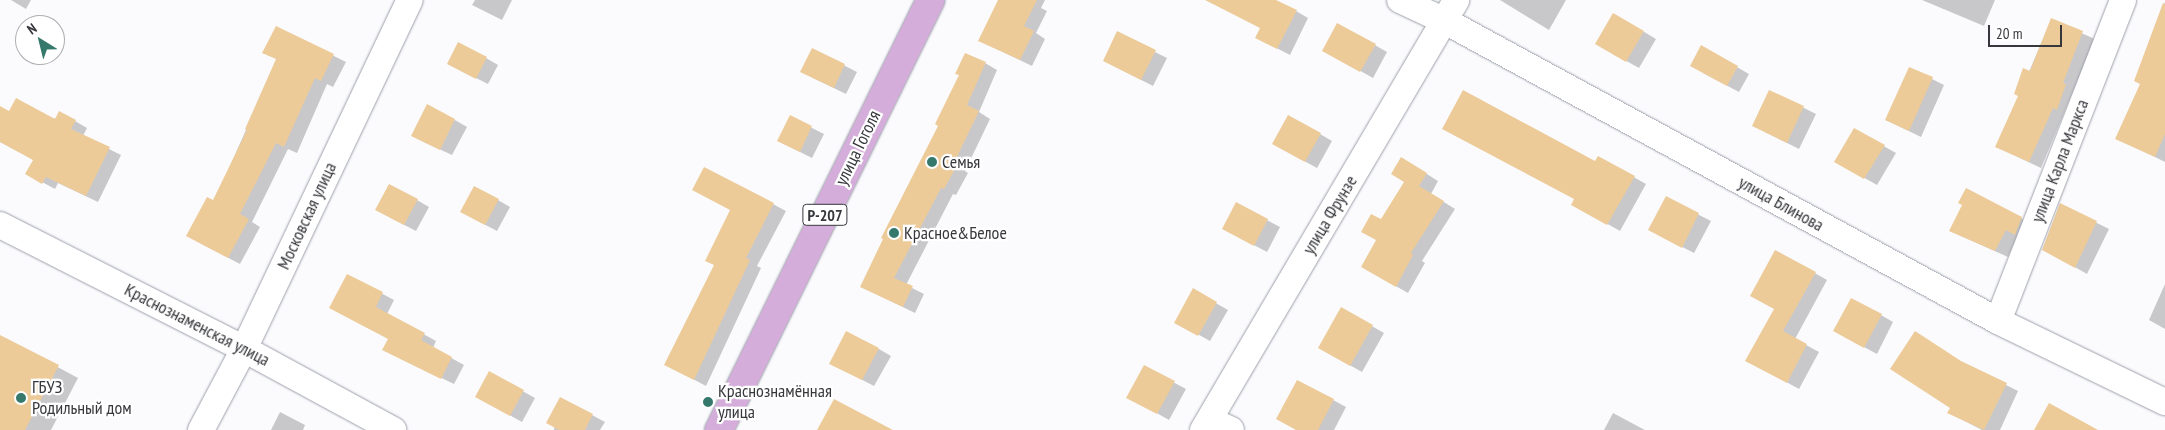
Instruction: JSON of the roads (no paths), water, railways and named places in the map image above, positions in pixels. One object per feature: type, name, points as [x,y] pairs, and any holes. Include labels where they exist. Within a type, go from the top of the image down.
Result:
[{"type":"main road","name":"улица Гоголя","points":[[719,430],[931,0]]},
{"type":"street","name":"Московская улица","points":[[201,430],[244,349],[410,0]]},
{"type":"street","name":"улица Блинова","points":[[1400,0],[1450,11],[1998,321],[2165,402]]},
{"type":"street","name":"улица Карла Маркса","points":[[1998,321],[2123,0]]},
{"type":"street","name":"улица Фрунзе","points":[[1215,427],[1450,11]]},
{"type":"street","name":"Краснознаменская улица","points":[[0,225],[244,349],[393,430]]},
{"type":"place","name":"Семья","points":[[932,162]]},
{"type":"place","name":"Красное&Белое","points":[[894,233]]},
{"type":"place","name":"ГБУЗ Родильный дом","points":[[21,398]]},
{"type":"place","name":"Краснознамённая улица","points":[[708,402]]}]
